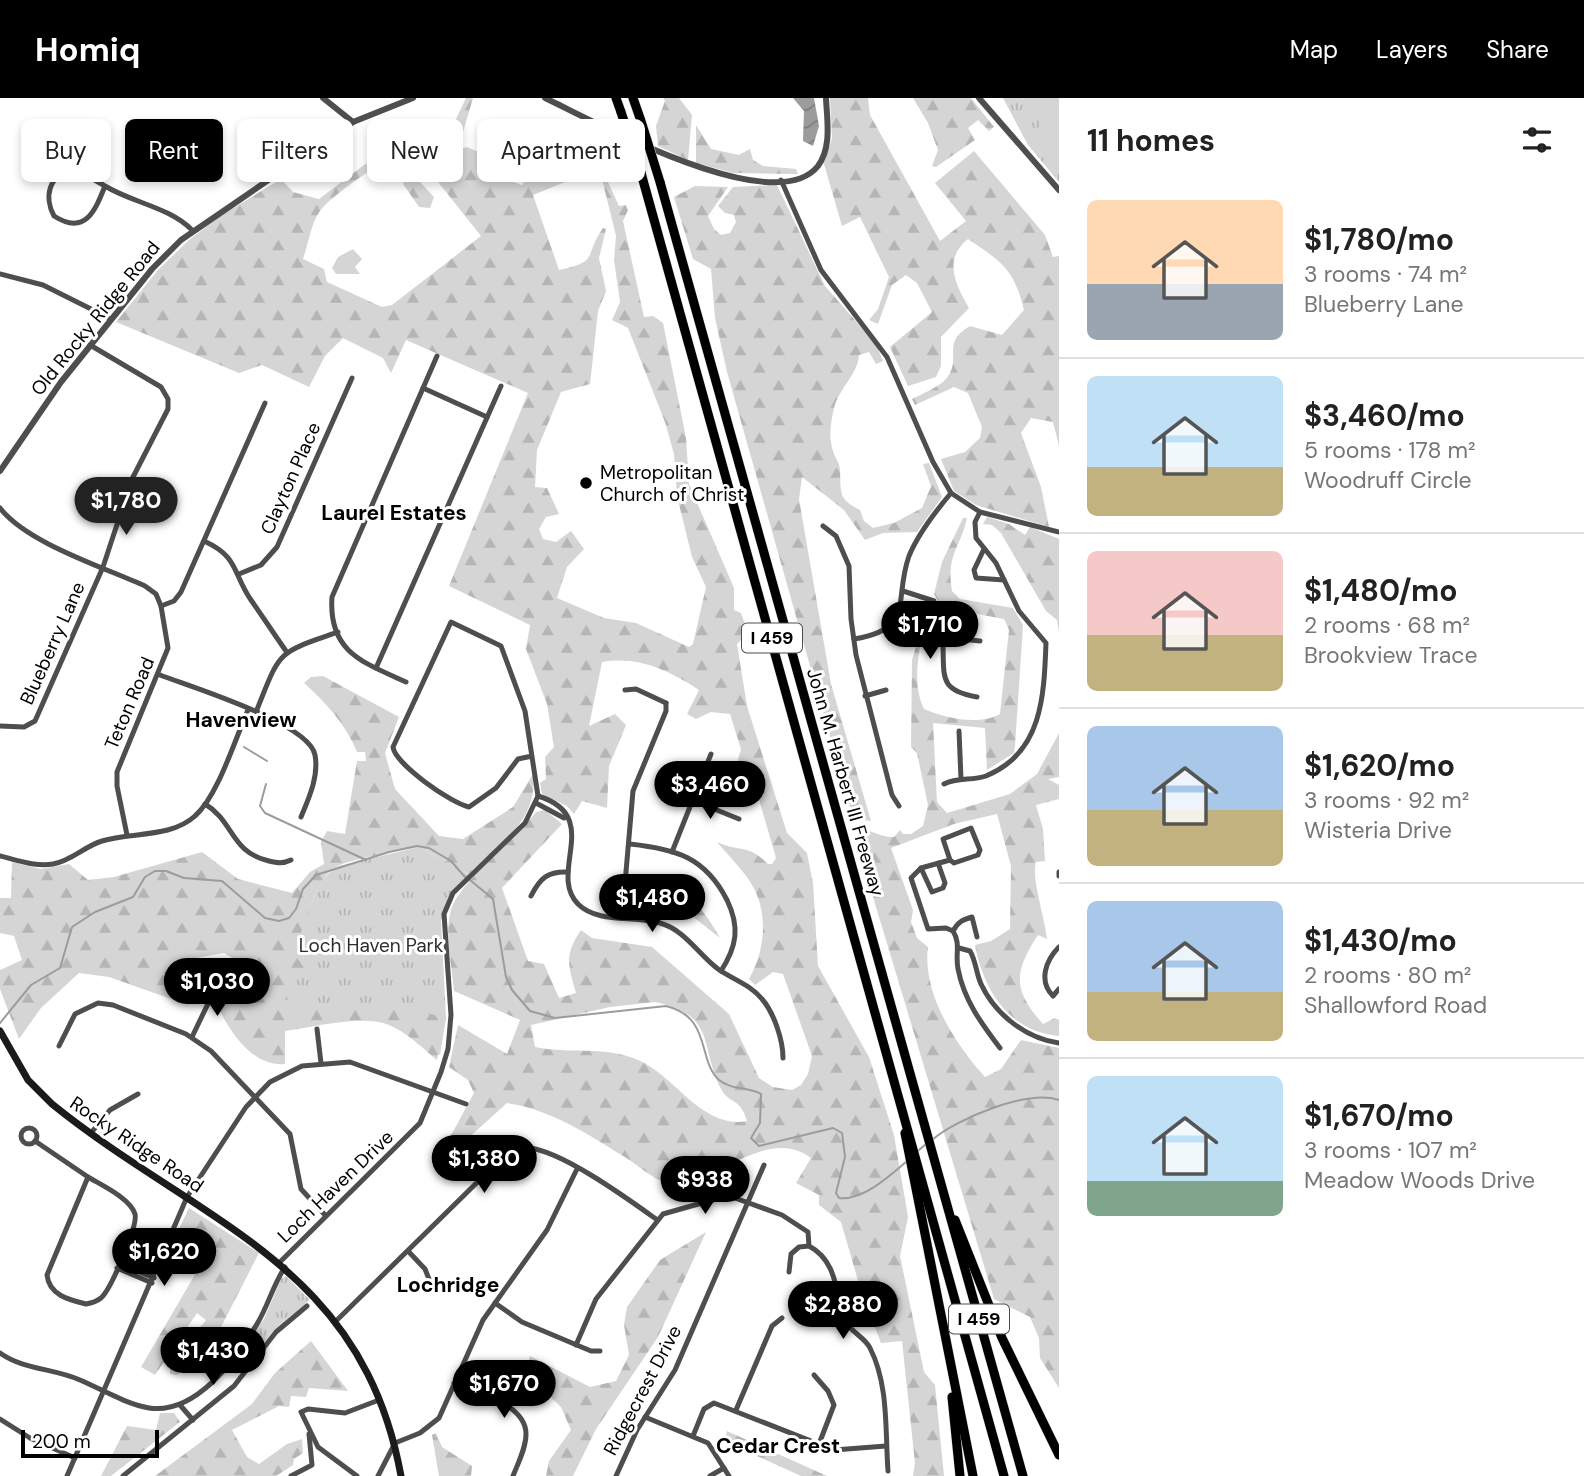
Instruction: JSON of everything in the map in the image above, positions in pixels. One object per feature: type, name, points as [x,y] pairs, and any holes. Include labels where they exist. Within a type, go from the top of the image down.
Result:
[{"type":"highway","name":"John M. Harbert III Freeway","points":[[616,98],[641,173],[902,1106],[916,1175]]},
{"type":"highway","name":"John M. Harbert III Freeway","points":[[632,98],[660,182],[1023,1476]]},
{"type":"highway","points":[[935,1167],[1002,1338],[1059,1455]]},
{"type":"highway","points":[[916,1175],[973,1476]]},
{"type":"highway","name":"I 459","points":[[916,1175],[1004,1476]]},
{"type":"highway","points":[[940,1312],[960,1476]]},
{"type":"main road","name":"Rocky Ridge Road","points":[[0,1031],[8,1048],[42,1095],[91,1133],[282,1265],[314,1296],[335,1322],[364,1368],[379,1399],[394,1443],[401,1476]]},
{"type":"street","points":[[323,98],[349,119]]},
{"type":"street","name":"Old Rocky Ridge Road","points":[[353,122],[400,100],[413,98]]},
{"type":"street","points":[[545,98],[699,169],[735,177],[781,180],[806,176],[822,159],[827,141],[826,98]]},
{"type":"street","points":[[979,98],[1059,190]]},
{"type":"street","points":[[105,186],[95,211],[84,221],[74,224],[54,216],[47,204],[52,183],[60,176],[74,173],[105,186],[123,197],[181,219],[192,230]]},
{"type":"street","points":[[781,180],[821,270],[887,357],[933,463],[951,494],[980,512],[1059,533]]},
{"type":"street","name":"Old Rocky Ridge Road","points":[[0,471],[90,345],[166,254],[192,230],[264,182]]},
{"type":"street","points":[[0,274],[43,285],[111,319]]},
{"type":"street","name":"Blueberry Lane","points":[[0,726],[24,727],[35,721],[103,567],[127,491],[169,405],[161,387],[90,345]]},
{"type":"street","points":[[406,682],[352,656],[338,632],[332,607],[334,591],[437,356]]},
{"type":"street","name":"Clayton Place","points":[[239,574],[261,565],[277,547],[352,378]]},
{"type":"street","points":[[376,668],[501,386]]},
{"type":"street","points":[[423,388],[487,417]]},
{"type":"street","points":[[0,508],[17,526],[35,537],[152,590],[162,606],[174,601],[181,592],[265,403]]},
{"type":"street","points":[[854,639],[877,635],[891,626],[901,609],[911,551],[951,494]]},
{"type":"street","points":[[944,784],[983,777],[1015,760],[1022,752],[1039,715],[1046,643],[1019,611],[1004,580],[974,531],[980,512]]},
{"type":"street","points":[[823,526],[836,536],[849,566],[854,639],[864,696],[893,799],[899,806]]},
{"type":"street","points":[[204,541],[227,554],[249,598],[286,651]]},
{"type":"street","points":[[984,549],[974,570],[976,578],[1004,580]]},
{"type":"street","points":[[903,591],[934,601],[942,637],[946,682],[958,693],[977,697]]},
{"type":"street","name":"Teton Road","points":[[127,835],[117,786],[117,772],[160,675],[168,648],[162,606]]},
{"type":"street","points":[[532,756],[518,759],[496,788],[468,807],[430,785],[395,755],[393,747],[451,622],[501,646],[525,711],[532,756],[537,799],[558,805],[567,819],[574,841],[568,872],[570,891],[581,907],[600,915],[653,921],[674,929],[721,971],[762,999],[782,1043],[783,1058]]},
{"type":"street","points":[[256,712],[275,667],[286,651],[338,632]]},
{"type":"street","points":[[942,637],[980,641]]},
{"type":"street","points":[[160,675],[296,730],[315,753],[312,789],[301,817]]},
{"type":"street","points":[[622,918],[635,782],[668,702],[636,689],[625,691]]},
{"type":"street","points":[[864,696],[886,690]]},
{"type":"street","points":[[0,856],[34,864],[54,864],[95,844],[174,827],[192,818],[205,804],[248,710]]},
{"type":"street","points":[[959,731],[961,779]]},
{"type":"street","points":[[672,852],[711,754]]},
{"type":"street","name":"Loch Haven Drive","points":[[180,1405],[231,1361],[257,1325],[282,1265],[326,1216],[420,1123],[446,1058],[450,1023],[444,914],[450,899],[462,885],[525,823],[537,799]]},
{"type":"street","points":[[692,800],[739,819]]},
{"type":"street","points":[[205,804],[220,815],[235,841],[248,853],[281,863],[291,860]]},
{"type":"street","points":[[950,860],[943,839],[971,828],[980,850],[978,855],[954,863],[950,860],[921,868],[914,871],[911,880],[928,929],[946,928],[953,931],[959,948],[958,970],[967,1000],[1000,1048]]},
{"type":"street","points":[[630,844],[672,852],[712,873],[733,911],[735,943],[721,971]]},
{"type":"street","points":[[921,868],[932,892],[943,888],[945,883],[938,863]]},
{"type":"street","points":[[531,896],[537,884],[548,874],[568,872]]},
{"type":"street","points":[[953,931],[959,921],[972,917],[977,936]]},
{"type":"street","points":[[1059,947],[1044,977],[1045,986],[1053,996],[1059,989]]},
{"type":"street","points":[[959,948],[970,951],[982,984],[995,1006],[1014,1024],[1033,1035],[1059,1043]]},
{"type":"street","points":[[958,970],[975,967]]},
{"type":"street","points":[[192,1037],[216,987]]},
{"type":"street","points":[[59,1046],[75,1014],[98,1003],[113,1005],[192,1037],[255,1096],[290,1134],[301,1189],[326,1216]]},
{"type":"street","points":[[317,1029],[321,1063]]},
{"type":"street","points":[[67,1476],[187,1197],[255,1096],[285,1073],[321,1063],[350,1062],[373,1068],[466,1104]]},
{"type":"street","points":[[91,1133],[110,1110],[138,1094]]},
{"type":"street","points":[[35,1141],[127,1203],[135,1214],[134,1229],[105,1294],[91,1303],[57,1293],[48,1281],[51,1260],[88,1177]]},
{"type":"street","points":[[335,1322],[512,1151],[532,1148],[577,1168],[612,1188],[656,1219]]},
{"type":"street","name":"Ridgecrest Drive","points":[[616,1476],[645,1417],[679,1360],[764,1165]]},
{"type":"street","points":[[378,1476],[394,1443],[434,1424],[478,1330],[547,1230],[577,1168]]},
{"type":"street","points":[[576,1345],[596,1298],[656,1219],[663,1214],[723,1197],[748,1201],[800,1224],[808,1232],[809,1246]]},
{"type":"street","points":[[789,1272],[791,1254],[799,1247],[809,1246],[820,1252],[826,1260],[839,1300]]},
{"type":"street","points":[[408,1251],[425,1269],[429,1279]]},
{"type":"street","points":[[118,1265],[153,1280]]},
{"type":"street","points":[[495,1303],[522,1322],[600,1352]]},
{"type":"street","points":[[123,1476],[234,1386],[275,1332],[307,1306]]},
{"type":"street","points":[[842,1316],[850,1331],[870,1348],[879,1367],[888,1441],[888,1471]]},
{"type":"street","points":[[736,1410],[772,1326],[782,1318]]},
{"type":"street","points":[[0,1353],[24,1366],[67,1375],[144,1407],[180,1405],[193,1420]]},
{"type":"street","points":[[814,1375],[828,1391],[834,1405],[819,1444]]},
{"type":"street","points":[[454,1383],[504,1404],[521,1418],[526,1439],[513,1476]]},
{"type":"street","points":[[357,1476],[318,1447],[302,1419],[303,1410],[345,1413],[379,1399]]},
{"type":"street","points":[[693,1436],[708,1406],[719,1404],[819,1444],[844,1451],[886,1446]]},
{"type":"street","points":[[645,1417],[693,1436],[711,1447],[729,1476]]},
{"type":"street","points":[[0,1419],[30,1438],[75,1458]]},
{"type":"street","points":[[291,1476],[312,1465],[309,1431]]},
{"type":"street","points":[[710,1476],[724,1468]]},
{"type":"green space","points":[[466,98],[473,98],[463,132],[463,119],[456,119]]},
{"type":"green space","points":[[663,98],[679,98],[692,115],[688,160],[658,146],[656,126],[665,101]]},
{"type":"green space","points":[[830,98],[868,98],[870,115],[940,241],[966,221],[935,183],[974,151],[1045,235],[1053,257],[1059,256],[1059,446],[1053,422],[1031,418],[1021,433],[1041,487],[1049,527],[976,505],[954,491],[941,459],[965,452],[980,438],[982,427],[968,393],[954,387],[915,405],[912,399],[935,388],[946,379],[953,365],[954,345],[961,332],[970,326],[1002,335],[1024,310],[1016,285],[998,261],[968,239],[956,255],[954,272],[959,290],[969,308],[941,337],[941,366],[936,377],[908,386],[890,347],[932,312],[917,283],[906,275],[892,285],[878,324],[869,320],[878,309],[889,277],[860,217],[842,226],[824,164],[832,138]]},
{"type":"green space","points":[[913,98],[971,98],[994,127],[989,131],[978,120],[968,128],[975,140],[936,167],[932,166],[938,150],[928,123]]},
{"type":"green space","points":[[1003,98],[1059,98],[1059,182],[1028,145]]},
{"type":"green space","points":[[1045,98],[1059,98],[1059,166],[1048,151],[1042,134],[1041,117]]},
{"type":"green space","points":[[696,125],[711,149],[739,155],[750,149],[753,160],[763,166],[796,169],[798,174],[733,173],[696,163]]},
{"type":"green space","points":[[467,147],[477,151],[477,182],[514,182],[522,185],[524,182],[565,182],[533,195],[559,270],[586,260],[597,237],[603,228],[606,229],[599,258],[606,291],[598,311],[590,384],[561,392],[537,450],[535,487],[547,488],[559,514],[546,517],[539,529],[543,539],[556,542],[571,531],[584,549],[567,567],[557,598],[604,618],[636,623],[689,647],[693,644],[706,587],[692,557],[677,496],[674,454],[665,422],[628,328],[612,320],[620,302],[614,260],[616,236],[603,182],[608,182],[619,206],[626,205],[628,210],[623,221],[644,317],[653,316],[663,323],[686,438],[689,484],[734,588],[734,610],[741,613],[748,633],[737,644],[747,706],[787,833],[807,853],[813,883],[818,966],[869,1057],[894,1135],[908,1217],[900,1256],[924,1372],[935,1385],[944,1476],[913,1476],[915,1463],[902,1341],[881,1343],[861,1291],[841,1222],[819,1205],[819,1195],[796,1183],[811,1158],[794,1150],[776,1148],[759,1152],[687,1181],[669,1183],[653,1177],[600,1141],[555,1117],[507,1103],[456,1149],[449,1139],[474,1093],[468,1080],[449,1067],[458,1025],[507,1054],[520,1020],[454,991],[448,940],[451,910],[456,899],[476,874],[536,812],[545,810],[562,824],[502,888],[528,961],[544,964],[559,998],[576,993],[569,960],[572,946],[581,930],[592,938],[652,947],[729,1014],[759,1078],[773,1087],[792,1090],[801,1085],[808,1074],[812,1056],[783,974],[773,972],[755,985],[749,979],[761,949],[763,927],[760,905],[750,881],[717,842],[755,853],[768,864],[772,864],[776,858],[758,796],[742,790],[733,778],[741,749],[730,714],[711,712],[696,719],[687,714],[699,690],[653,666],[628,661],[602,662],[589,726],[615,714],[626,725],[609,766],[607,808],[582,801],[574,814],[567,806],[542,794],[540,783],[546,779],[545,757],[554,747],[547,704],[526,649],[530,625],[449,586],[528,393],[406,340],[391,373],[383,358],[343,338],[325,356],[309,387],[262,365],[239,373],[116,322],[158,270],[189,240],[219,217],[276,182],[284,182],[293,192],[319,199],[342,182],[353,182],[353,173],[367,164],[367,173],[320,211],[303,259],[324,269],[327,282],[382,307],[392,305],[481,236],[438,182],[463,182],[463,148]],"holes":[[[655,1002],[688,1015],[703,1034],[721,1089],[738,1104],[747,1121],[732,1122],[705,1111],[658,1072],[633,1058],[606,1052],[535,1047],[531,1025],[610,1007]]]},
{"type":"green space","points":[[420,182],[434,197],[430,208],[419,207],[403,184]]},
{"type":"green space","points":[[777,185],[825,286],[876,344],[883,361],[876,364],[869,352],[859,355],[834,408],[831,440],[840,468],[840,485],[844,499],[860,510],[864,521],[873,528],[894,523],[922,508],[931,486],[923,464],[929,463],[942,497],[917,532],[883,533],[865,540],[844,510],[802,477],[799,499],[831,684],[871,821],[853,818],[727,372],[715,318],[711,269],[693,259],[674,197],[695,186],[728,187],[708,216],[714,229],[721,235],[730,233],[736,222],[734,215],[725,213],[718,206],[733,187]]},
{"type":"green space","points":[[353,249],[362,259],[355,267],[360,274],[336,274],[332,268],[338,257]]},
{"type":"green space","points":[[987,517],[1009,524],[1025,535],[1030,527],[1059,539],[1059,632],[1057,620],[1046,611],[1001,533],[992,525],[983,524]]},
{"type":"green space","points":[[963,518],[967,518],[952,560],[952,591],[960,599],[1013,608],[1023,625],[1015,746],[1014,753],[987,770],[985,728],[933,723],[937,802],[947,813],[1010,794],[1037,774],[1059,733],[1059,777],[1048,779],[1059,785],[1059,799],[1036,805],[1043,829],[1045,861],[1036,862],[1035,878],[1047,939],[1038,935],[1024,960],[1020,981],[1026,1001],[1043,1024],[1055,1018],[1059,1020],[1059,1036],[1041,1033],[1026,1026],[1001,1006],[984,977],[979,961],[975,945],[991,941],[1010,929],[1011,866],[997,814],[954,824],[891,848],[913,910],[911,922],[917,938],[928,947],[927,964],[935,1000],[952,1033],[974,1064],[985,1077],[1001,1069],[1021,1040],[1059,1048],[1059,1388],[1040,1358],[1039,1338],[1030,1317],[994,1299],[861,857],[856,828],[894,837],[900,830],[903,834],[911,834],[923,826],[928,805],[917,753],[911,747],[912,660],[929,603],[931,605],[917,671],[924,709],[952,718],[972,720],[992,718],[1000,714],[1009,630],[1004,619],[972,613],[969,609],[941,607],[934,594],[942,562]]},
{"type":"green space","points":[[323,676],[399,717],[385,753],[395,789],[439,836],[463,839],[513,807],[533,774],[530,805],[523,818],[504,842],[469,874],[419,847],[351,861],[327,874],[304,923],[296,957],[311,975],[289,971],[285,1000],[305,1007],[391,1004],[446,1018],[437,1060],[398,1029],[372,1021],[334,1023],[285,1031],[285,1064],[262,1059],[242,1044],[215,1001],[222,992],[239,992],[247,988],[245,966],[224,953],[184,960],[184,983],[177,1001],[109,977],[79,973],[41,1008],[19,1039],[0,989],[0,970],[22,960],[14,936],[0,933],[0,898],[11,898],[12,862],[41,869],[69,864],[88,880],[114,877],[202,852],[238,879],[292,893],[310,872],[324,864],[321,842],[327,831],[345,834],[357,761],[366,761],[365,752],[357,752],[335,714],[304,683],[311,677]]},
{"type":"green space","name":"Loch Haven Park","points":[[419,847],[469,874],[452,896],[441,921],[446,1018],[440,1055],[391,1021],[281,1017],[288,955],[321,882],[335,867]]},
{"type":"green space","points":[[651,877],[663,881],[692,900],[720,938],[687,912],[647,897]]},
{"type":"green space","points":[[189,1208],[259,1253],[221,1327],[177,1375],[170,1374],[170,1367],[206,1320],[197,1313],[155,1375],[141,1367],[200,1266],[210,1241],[179,1229]]},
{"type":"green space","points":[[706,1232],[658,1337],[596,1429],[573,1476],[546,1476],[549,1461],[571,1430],[561,1407],[526,1374],[530,1356],[590,1387],[616,1381],[629,1355],[624,1325],[627,1307],[660,1260]]},
{"type":"green space","points":[[286,1276],[310,1300],[274,1330],[260,1347],[249,1337],[264,1319],[281,1279]]},
{"type":"green space","points":[[311,1341],[348,1391],[309,1388],[306,1397],[291,1396],[289,1407],[279,1406],[232,1430],[247,1457],[259,1464],[287,1444],[302,1439],[303,1453],[294,1459],[293,1465],[276,1476],[155,1476],[252,1404],[275,1373]]},
{"type":"green space","points":[[160,1413],[174,1413],[180,1422],[111,1476],[101,1476],[127,1426],[156,1430]]},
{"type":"green space","points":[[727,1431],[827,1476],[801,1476],[724,1441]]},
{"type":"green space","points":[[436,1433],[442,1447],[472,1466],[471,1476],[439,1476],[432,1435]]},
{"type":"water","points":[[793,98],[814,98],[819,126],[813,146],[803,141],[804,111]]},
{"type":"waterway","points":[[244,747],[267,761]]},
{"type":"waterway","points":[[266,784],[260,806],[265,813],[366,860]]},
{"type":"waterway","points":[[0,1023],[31,985],[60,968],[72,927],[95,912],[133,897],[145,877],[155,871],[166,871],[184,878],[222,881],[265,918],[279,921],[289,918],[296,909],[303,889],[316,875],[389,852],[417,846],[429,848],[451,861],[465,877]]},
{"type":"waterway","points":[[470,880],[493,899],[506,977],[512,990],[530,1011],[555,1018],[666,1006],[681,1012],[691,1019],[697,1029],[712,1072],[719,1080],[761,1094],[760,1123],[751,1138],[759,1146],[833,1128],[842,1133],[845,1157],[836,1193],[839,1198],[866,1192],[906,1162]]},
{"type":"waterway","points":[[932,1140],[958,1123],[1012,1102],[1046,1098],[1059,1100]]},
{"type":"waterway","points":[[918,1151],[927,1143]]},
{"type":"place","name":"Metropolitan Church of Christ","points":[[586,483]]},
{"type":"district","name":"Laurel Estates","points":[[394,513]]},
{"type":"district","name":"Havenview","points":[[241,720]]},
{"type":"district","name":"Lochridge","points":[[448,1285]]},
{"type":"district","name":"Cedar Crest","points":[[778,1446]]}]
